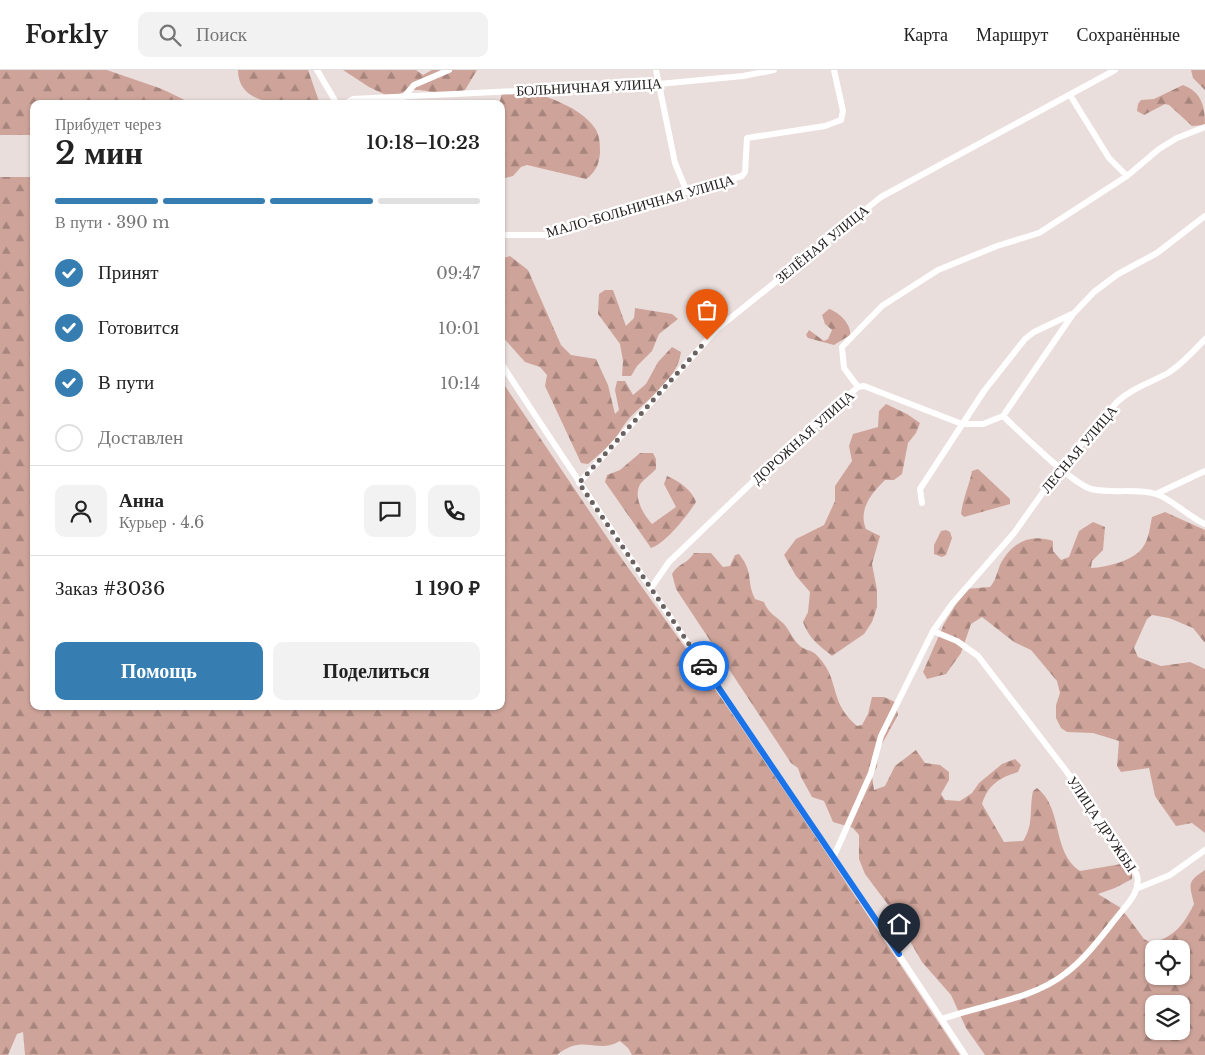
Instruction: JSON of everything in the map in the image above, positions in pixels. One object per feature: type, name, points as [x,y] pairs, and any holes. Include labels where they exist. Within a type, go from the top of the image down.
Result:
[{"type":"street","points":[[317,70],[335,100]]},
{"type":"street","points":[[403,98],[414,85],[448,70]]},
{"type":"street","points":[[656,70],[675,163],[687,192]]},
{"type":"street","name":"БОЛЬНИЧНАЯ УЛИЦА","points":[[350,100],[658,84],[743,76],[774,70]]},
{"type":"street","name":"МАЛО-БОЛЬНИЧНАЯ УЛИЦА","points":[[505,235],[550,235],[742,176],[745,172],[747,138],[825,126],[840,120],[843,111],[834,70]]},
{"type":"street","name":"ЗЕЛЁНАЯ УЛИЦА","points":[[579,483],[717,328],[881,197],[1115,70]]},
{"type":"street","points":[[1070,95],[1109,158],[1127,176]]},
{"type":"street","points":[[858,387],[844,368],[842,347],[882,306],[957,261],[1039,233],[1127,176],[1159,149],[1177,138],[1205,127]]},
{"type":"street","points":[[1205,216],[1157,253],[1118,274],[1094,292],[1073,314],[1003,416],[1060,467],[1092,489],[1156,494],[1192,518],[1205,524]]},
{"type":"street","points":[[922,504],[920,489],[962,424],[1025,339],[1034,332],[1073,314]]},
{"type":"street","name":"ЛЕСНАЯ УЛИЦА","points":[[834,856],[871,773],[881,736],[933,631],[952,604],[1014,533],[1060,467],[1127,393],[1168,373],[1205,339]]},
{"type":"street","points":[[505,369],[579,483],[834,856],[965,1055]]},
{"type":"street","name":"ДОРОЖНАЯ УЛИЦА","points":[[651,588],[669,562],[788,448],[858,387],[870,387],[962,424],[983,424],[1003,416]]},
{"type":"street","points":[[1156,494],[1205,471]]},
{"type":"street","name":"УЛИЦА ДРУЖБЫ","points":[[933,631],[958,641],[978,656],[1067,772],[1137,875],[1138,888],[1089,953],[1066,974],[1035,991],[942,1019]]},
{"type":"street","points":[[1138,888],[1170,875],[1205,850]]},
{"type":"green space","points":[[0,70],[107,70],[162,89],[185,100],[30,100],[30,135],[0,135]]},
{"type":"green space","points":[[238,70],[308,70],[319,100],[263,100],[247,92],[240,83]]},
{"type":"green space","points":[[343,70],[416,70],[423,75],[432,70],[477,70],[465,90],[445,94],[412,90],[392,98],[369,87]]},
{"type":"green space","points":[[1191,70],[1205,70],[1205,90],[1193,78]]},
{"type":"green space","points":[[1183,85],[1194,92],[1201,101],[1205,125],[1192,126],[1169,105],[1165,104],[1144,115],[1137,111],[1141,100],[1154,99]]},
{"type":"green space","points":[[526,90],[572,108],[588,120],[596,130],[600,150],[598,165],[592,174],[586,179],[527,165],[521,167],[513,176],[505,178],[505,100],[500,100],[502,93]]},
{"type":"green space","points":[[0,177],[30,177],[30,710],[505,710],[505,386],[617,552],[759,751],[960,1055],[632,1055],[628,1048],[620,1041],[604,1046],[575,1046],[557,1055],[25,1055],[23,1032],[17,1034],[8,1055],[0,1055]]},
{"type":"green space","points":[[510,256],[528,270],[561,345],[571,355],[596,359],[608,385],[615,414],[619,410],[615,390],[617,381],[625,381],[633,395],[646,384],[658,362],[672,347],[681,352],[678,363],[667,381],[634,413],[616,438],[588,464],[581,463],[545,386],[547,375],[540,367],[525,362],[505,340],[505,258]]},
{"type":"green space","points":[[605,290],[613,290],[626,326],[634,318],[635,308],[672,314],[678,319],[659,334],[652,351],[637,366],[631,376],[622,376],[623,361],[620,344],[598,314],[599,294]]},
{"type":"green space","points":[[829,309],[844,319],[850,331],[850,335],[834,345],[808,338],[806,335],[809,330],[824,341],[828,339],[832,330],[825,324],[822,315]]},
{"type":"green space","points":[[886,404],[907,414],[920,423],[916,433],[908,443],[902,474],[894,480],[885,480],[871,496],[865,508],[864,522],[866,529],[880,536],[872,564],[877,590],[877,607],[872,622],[864,634],[832,656],[815,641],[803,622],[808,612],[810,592],[796,576],[784,555],[796,539],[824,525],[835,501],[835,486],[852,461],[849,446],[853,434],[878,427],[879,411]]},
{"type":"green space","points":[[640,453],[653,453],[656,459],[656,469],[641,483],[638,493],[642,510],[652,524],[676,507],[664,484],[667,476],[684,486],[696,502],[669,535],[651,548],[605,482],[607,475],[620,470]]},
{"type":"green space","points":[[978,469],[1010,499],[1010,504],[964,517],[961,514],[962,508],[972,471]]},
{"type":"green space","points":[[1165,512],[1205,530],[1205,643],[1193,628],[1169,618],[1152,615],[1147,619],[1134,648],[1138,657],[1161,666],[1190,662],[1205,669],[1205,833],[1192,823],[1176,826],[1155,796],[1149,768],[1121,772],[1117,766],[1119,741],[1093,733],[1067,732],[1061,728],[1056,718],[1056,705],[1060,693],[1057,681],[1031,650],[1014,642],[982,617],[971,624],[961,653],[946,674],[927,679],[923,672],[944,624],[965,589],[990,587],[1004,558],[1020,543],[1025,540],[1039,538],[1053,541],[1053,551],[1061,560],[1069,557],[1079,531],[1093,522],[1105,527],[1103,550],[1092,561],[1091,568],[1105,566],[1127,560],[1139,552],[1147,540],[1152,517]]},
{"type":"green space","points":[[946,530],[950,532],[952,538],[946,555],[942,557],[934,554],[934,545],[941,531]]},
{"type":"green space","points":[[694,553],[711,553],[723,567],[730,566],[735,555],[739,554],[747,566],[755,599],[764,602],[772,614],[784,624],[800,646],[815,653],[821,660],[831,677],[842,709],[857,726],[862,725],[868,714],[872,697],[884,697],[895,702],[898,715],[878,751],[877,767],[872,776],[874,790],[885,786],[895,766],[916,750],[925,763],[940,765],[949,772],[949,780],[941,794],[945,800],[960,801],[972,793],[979,783],[1002,764],[1015,759],[1021,765],[1018,772],[995,783],[987,792],[982,804],[1004,842],[1023,841],[1029,829],[1033,791],[1037,788],[1051,807],[1065,853],[1071,863],[1080,871],[1121,864],[1132,870],[1132,879],[1098,894],[1121,908],[1146,940],[1145,985],[1190,985],[1190,940],[1159,940],[1178,929],[1186,918],[1194,904],[1191,892],[1192,880],[1205,870],[1205,1055],[985,1055],[966,1028],[951,995],[922,962],[892,910],[865,874],[859,859],[859,835],[853,828],[833,822],[824,801],[812,797],[798,768],[791,763],[676,589],[672,574]]},
{"type":"way so far","points":[[704,666],[579,483],[707,340]]},
{"type":"route","points":[[704,666],[899,954]]}]
